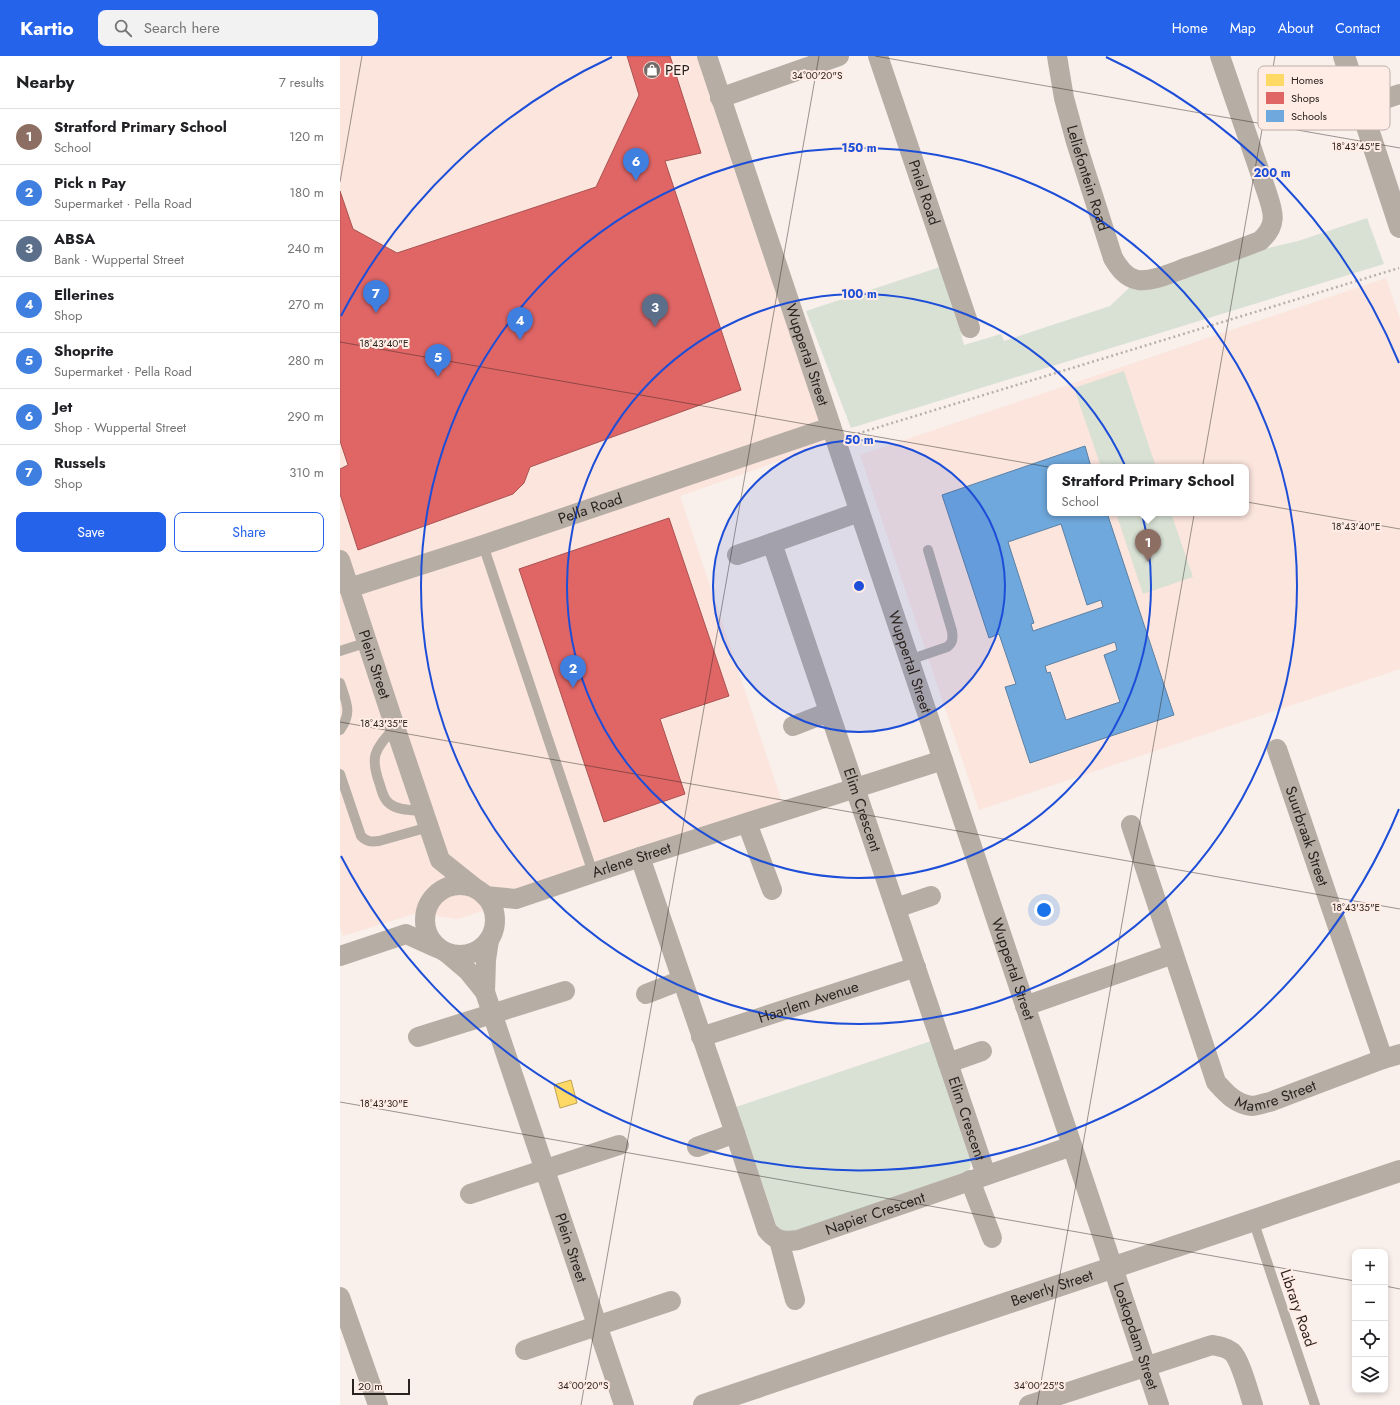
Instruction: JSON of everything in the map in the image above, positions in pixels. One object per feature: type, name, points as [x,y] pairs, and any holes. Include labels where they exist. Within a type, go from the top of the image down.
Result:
[{"type":"street","name":"Wuppertal Street","points":[[706,56],[1113,1267]]},
{"type":"street","points":[[720,98],[839,56]]},
{"type":"street","name":"Pniel Road","points":[[878,56],[970,328]]},
{"type":"street","name":"Leliefontein Road","points":[[1057,56],[1068,113],[1113,258],[1121,270],[1136,280],[1146,280],[1167,275],[1260,241],[1268,234],[1272,222],[1272,210],[1220,56]]},
{"type":"street","points":[[1344,56],[1347,66]]},
{"type":"street","points":[[1390,97],[1400,94]]},
{"type":"street","points":[[1368,130],[1400,227]]},
{"type":"street","name":"Pella Road","points":[[349,588],[833,434]]},
{"type":"street","points":[[737,555],[859,512]]},
{"type":"street","name":"Elim Crescent","points":[[772,543],[948,1063],[978,1178]]},
{"type":"street","name":"Plein Street","points":[[340,560],[440,860]]},
{"type":"street","points":[[793,726],[829,712]]},
{"type":"street","name":"Suurbraak Street","points":[[1277,749],[1391,1056]]},
{"type":"street","name":"Arlene Street","points":[[480,892],[516,899],[640,857],[943,760]]},
{"type":"street","points":[[747,823],[772,890]]},
{"type":"street","name":"Mamre Street","points":[[1132,825],[1216,1082],[1228,1096],[1238,1102],[1252,1106],[1270,1102],[1391,1056]]},
{"type":"street","points":[[640,857],[767,1230],[772,1237],[779,1240],[795,1300]]},
{"type":"street","points":[[442,951],[429,938],[425,927],[425,914],[432,899],[440,860],[480,892],[492,906],[495,918],[491,935]]},
{"type":"street","points":[[340,956],[406,934],[418,914],[443,889],[453,886],[464,886],[480,892]]},
{"type":"street","points":[[896,908],[931,896]]},
{"type":"street","points":[[406,934],[442,951],[459,956],[470,954],[481,949],[516,899]]},
{"type":"street","name":"Plein Street","points":[[491,935],[486,960],[485,992],[624,1405]]},
{"type":"street","name":"Plein Street","points":[[442,951],[468,971],[485,992]]},
{"type":"street","points":[[1025,1006],[1174,954]]},
{"type":"street","name":"Haarlem Avenue","points":[[702,1036],[916,967]]},
{"type":"street","points":[[646,994],[682,980]]},
{"type":"street","points":[[418,1037],[565,991]]},
{"type":"street","name":"Elim Crescent","points":[[948,1063],[982,1051]]},
{"type":"street","points":[[697,1148],[735,1133]]},
{"type":"street","points":[[470,1194],[619,1145]]},
{"type":"street","name":"Napier Crescent","points":[[779,1240],[788,1242],[798,1240],[1072,1146]]},
{"type":"street","name":"Beverly Street","points":[[704,1405],[1400,1171]]},
{"type":"street","points":[[978,1178],[992,1238]]},
{"type":"street","name":"Loskopdam Street","points":[[1113,1267],[1159,1405]]},
{"type":"street","points":[[340,1297],[378,1405]]},
{"type":"street","points":[[525,1350],[671,1301]]},
{"type":"street","points":[[1034,1404],[1212,1345],[1222,1346],[1233,1353],[1238,1362],[1253,1405]]},
{"type":"lane","points":[[483,545],[593,873]]},
{"type":"lane","points":[[910,660],[947,647],[951,644],[953,637],[928,550]]},
{"type":"lane","points":[[340,651],[368,642]]},
{"type":"lane","points":[[340,683],[348,705],[348,713],[340,730]]},
{"type":"lane","points":[[395,727],[378,747],[374,755],[376,776],[384,797],[389,804],[426,819]]},
{"type":"lane","points":[[340,774],[361,836],[368,841],[372,842],[391,839],[426,819]]},
{"type":"lane","name":"Library Road","points":[[1253,1220],[1315,1405]]},
{"type":"path","points":[[833,434],[1399,268]]},
{"type":"shaded area","points":[[340,56],[706,56],[836,441],[680,496],[785,811],[458,919],[417,913],[343,936],[340,927]]},
{"type":"shaded area","points":[[1367,218],[1384,264],[851,428],[806,311],[943,266],[964,345],[1001,334],[1004,341],[1110,306],[1131,286],[1146,287],[1268,248],[1298,241]]},
{"type":"shaded area","points":[[1386,278],[1400,319],[1400,669],[979,810],[860,455]]},
{"type":"shaded area","points":[[1124,371],[1155,464],[1100,464],[1074,388]]},
{"type":"shaded area","points":[[1117,516],[1172,516],[1193,577],[1143,594]]},
{"type":"shaded area","points":[[931,1041],[971,1160],[970,1168],[967,1172],[790,1233],[784,1232],[777,1227],[736,1107]]},
{"type":"building: Homes","points":[[571,1080],[577,1103],[560,1108],[554,1085]]},
{"type":"building: Shops","points":[[627,56],[670,56],[701,153],[665,161],[741,390],[530,467],[524,483],[513,494],[358,550],[340,494],[340,469],[348,465],[340,441],[340,191],[353,229],[397,253],[596,187],[639,95]]},
{"type":"building: Shops","points":[[669,518],[729,696],[660,719],[685,794],[604,822],[519,569]]},
{"type":"building: Schools","points":[[1085,446],[1090,464],[1047,464],[1047,516],[1108,516],[1174,715],[1030,763],[1005,687],[1016,684],[999,634],[989,638],[942,495]],"holes":[[[1061,524],[1087,605],[1101,600],[1103,607],[1033,631],[1031,624],[1034,623],[1008,542]],[[1115,642],[1117,650],[1104,655],[1120,702],[1066,720],[1050,672],[1047,673],[1045,666]]]},
{"type":"place","name":"PEP","points":[[652,70]]},
{"type":"place","name":"Jet","points":[[636,181]]},
{"type":"place","name":"Russels","points":[[376,313]]},
{"type":"place","name":"ABSA","points":[[655,327]]},
{"type":"place","name":"Ellerines","points":[[520,340]]},
{"type":"place","name":"Shoprite","points":[[438,377]]},
{"type":"place","name":"Stratford Primary School","points":[[1148,562]]},
{"type":"place","name":"Pick n Pay","points":[[573,688]]}]
